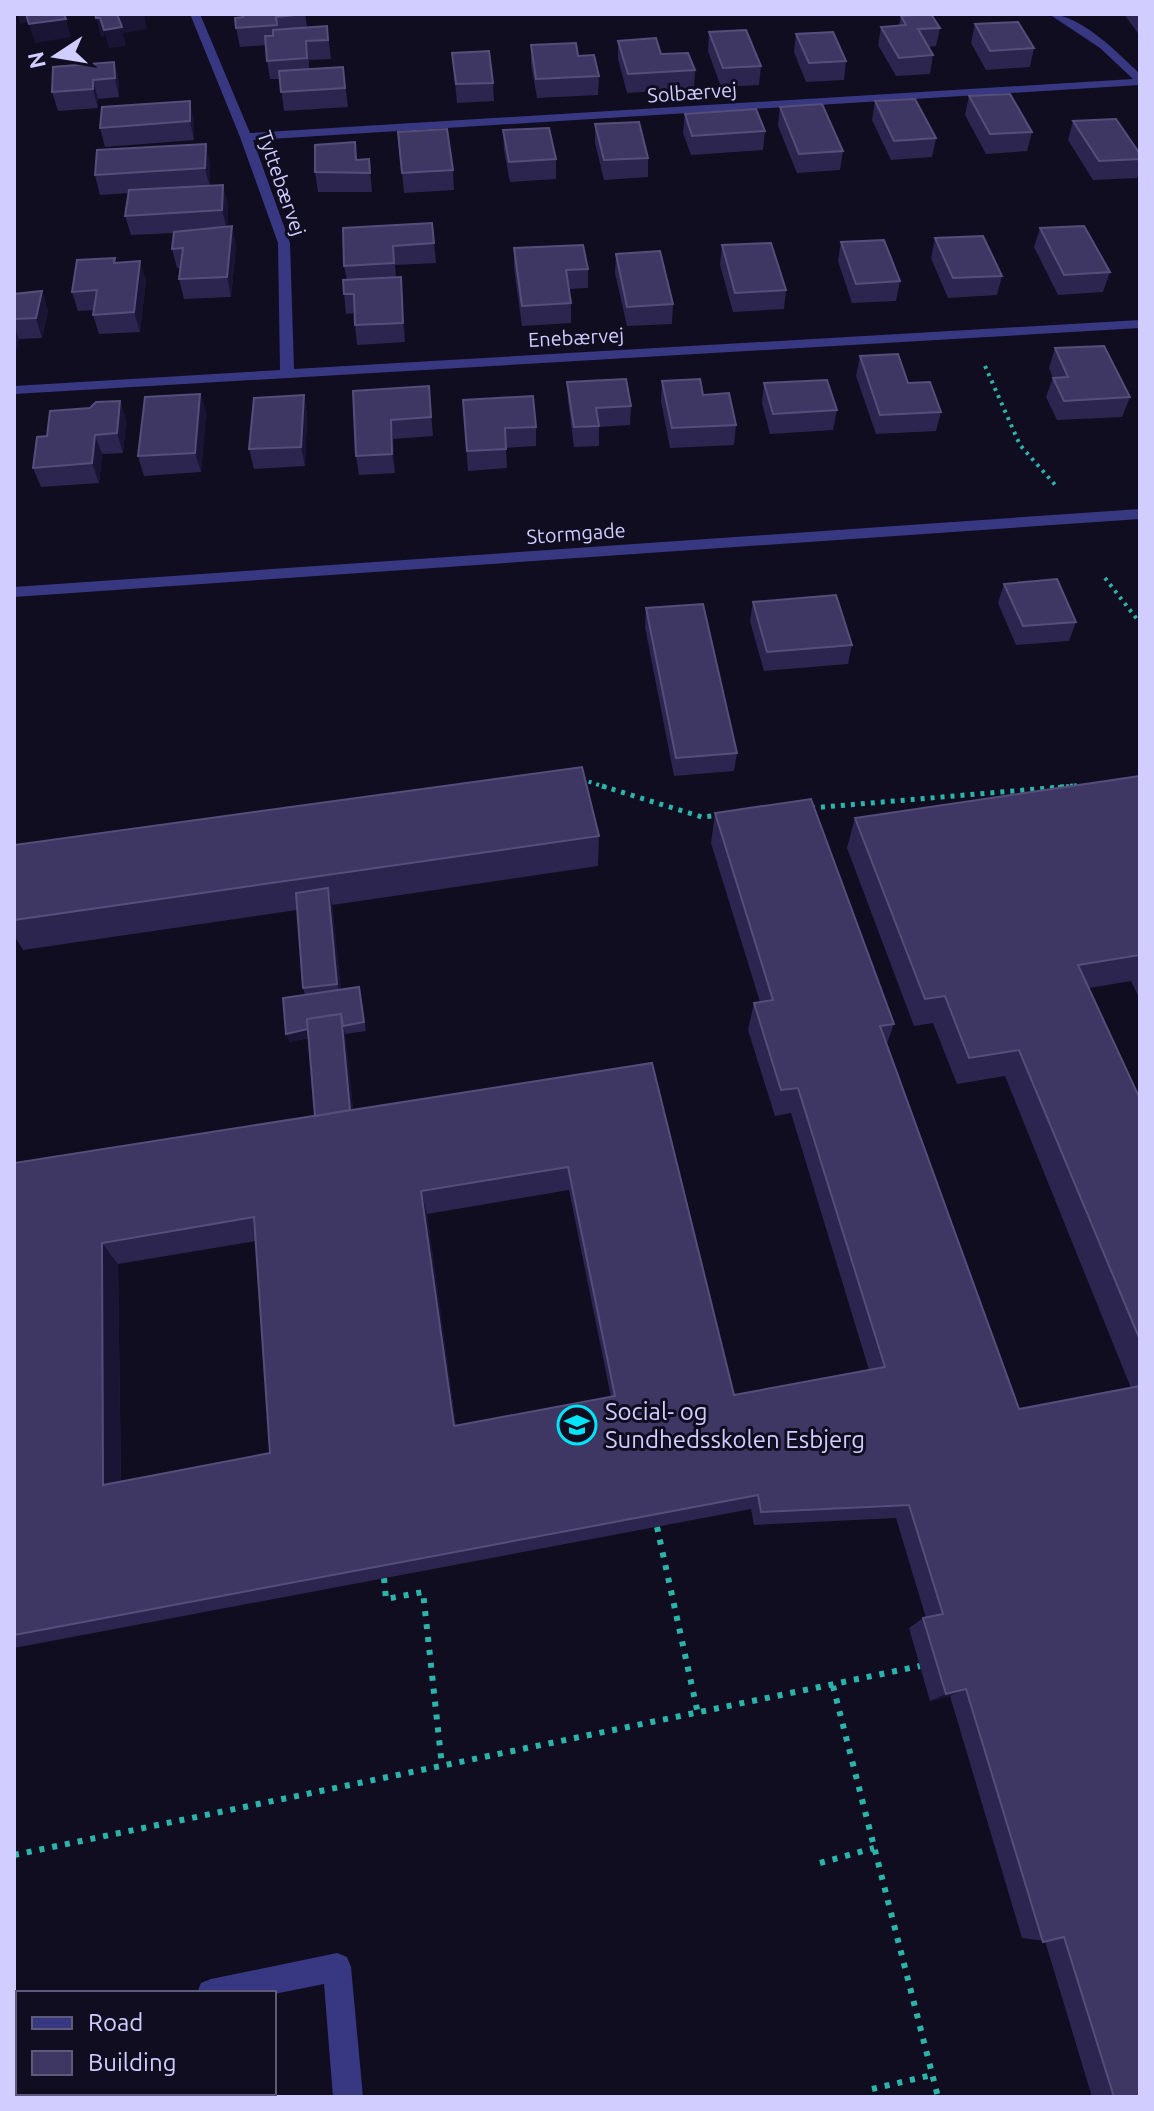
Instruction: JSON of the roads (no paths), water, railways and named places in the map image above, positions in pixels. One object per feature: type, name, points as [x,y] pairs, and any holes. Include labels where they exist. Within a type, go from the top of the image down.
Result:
[{"type":"street","name":"Tyttebærvej","points":[[195,14],[246,137],[284,243],[287,374]]},
{"type":"street","points":[[1054,14],[1104,46],[1140,81]]},
{"type":"street","name":"Solbærvej","points":[[246,137],[1140,81]]},
{"type":"street","name":"Enebærvej","points":[[14,390],[1140,324]]},
{"type":"street","name":"Stormgade","points":[[14,592],[1140,514]]},
{"type":"street","points":[[221,1991],[337,1967],[348,2097]]},
{"type":"place","name":"Social- og Sundhedsskolen Esbjerg","points":[[577,1425]]}]
